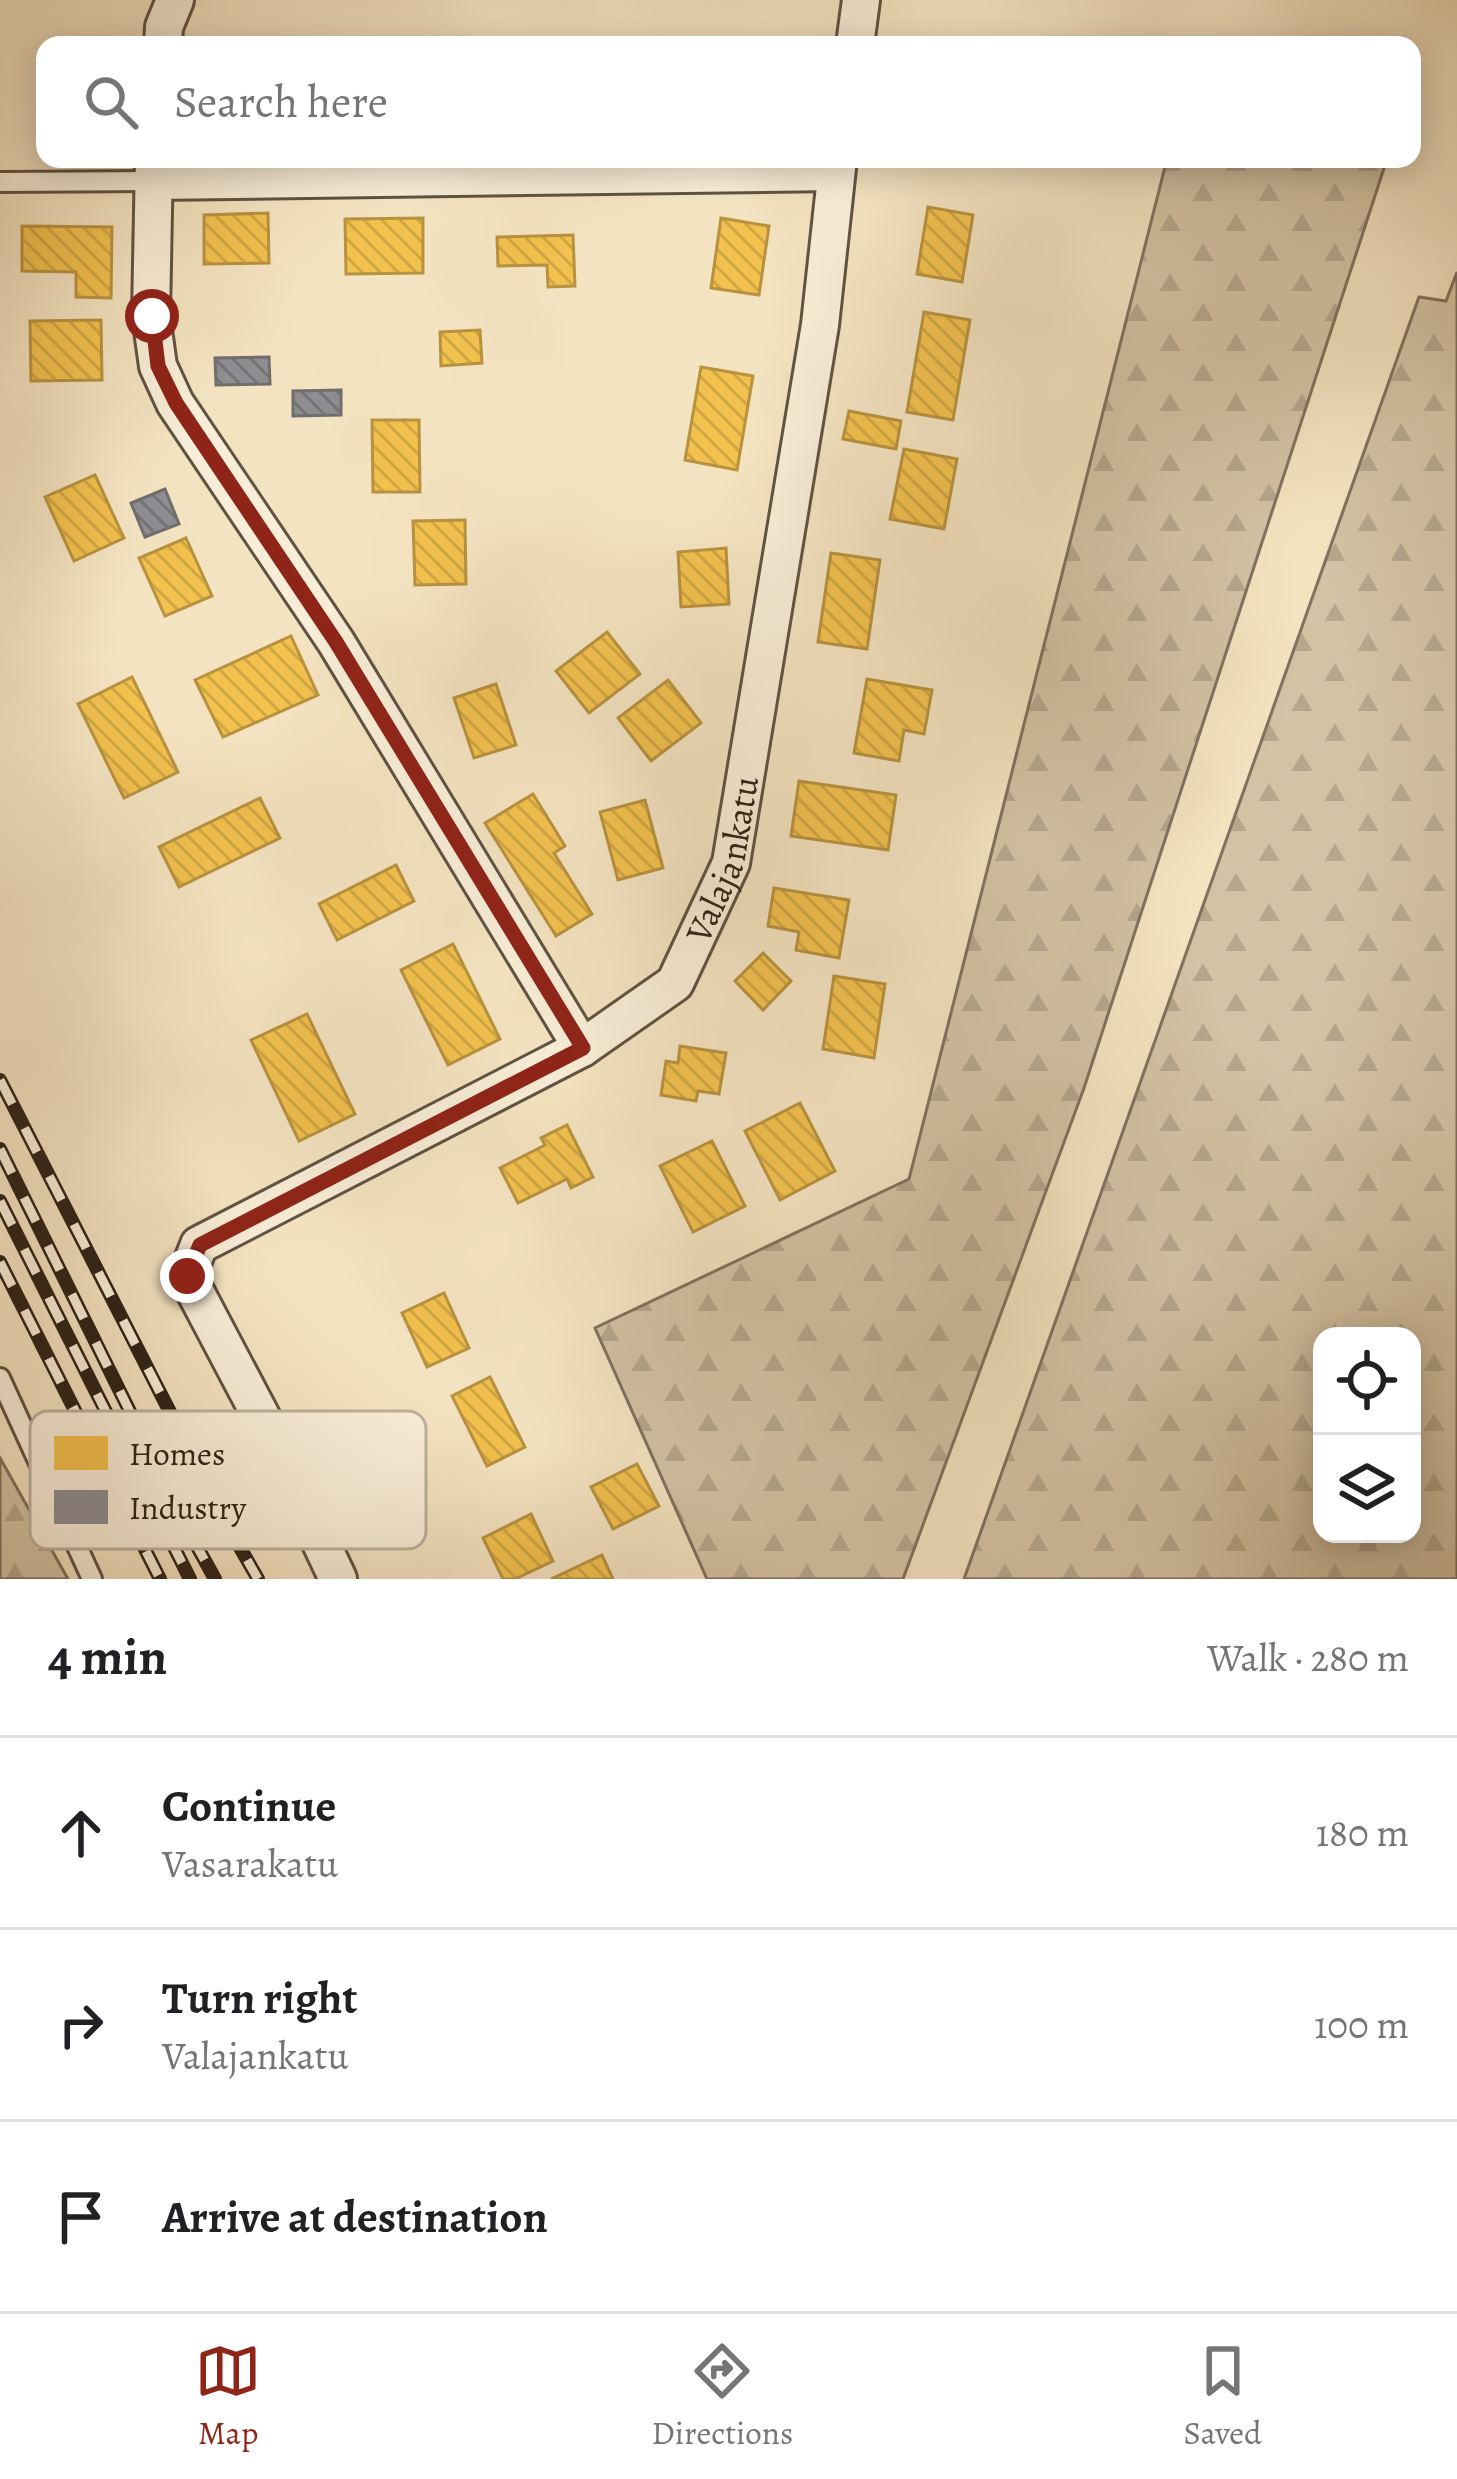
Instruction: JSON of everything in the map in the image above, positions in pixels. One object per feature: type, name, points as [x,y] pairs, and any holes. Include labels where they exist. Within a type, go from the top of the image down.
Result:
[{"type":"street","points":[[164,36],[175,0]]},
{"type":"street","points":[[856,36],[861,0]]},
{"type":"street","points":[[495,168],[153,170],[152,316],[158,366],[176,403],[336,642],[583,1048]]},
{"type":"street","name":"Valajankatu","points":[[258,1411],[187,1276],[200,1245],[583,1048],[675,982],[731,863],[820,325],[837,168]]},
{"type":"street","name":"Valajankatu","points":[[324,1549],[338,1579]]},
{"type":"lane","points":[[0,182],[153,170]]},
{"type":"lane","points":[[0,1378],[30,1444]]},
{"type":"lane","points":[[78,1549],[92,1579]]},
{"type":"green space","points":[[1165,168],[1384,168],[1084,1088],[903,1579],[707,1579],[595,1328],[909,1179]]},
{"type":"green space","points":[[1457,272],[1457,1579],[964,1579],[1419,297],[1446,301]]},
{"type":"green space","points":[[0,1458],[30,1511],[30,1549],[51,1549],[68,1579],[0,1579]]},
{"type":"building: Homes","points":[[928,207],[973,215],[962,282],[917,274]]},
{"type":"building: Homes","points":[[268,213],[269,263],[204,264],[204,215]]},
{"type":"building: Homes","points":[[423,218],[423,273],[346,274],[345,219]]},
{"type":"building: Homes","points":[[721,218],[769,226],[759,295],[711,288]]},
{"type":"building: Homes","points":[[22,226],[112,227],[111,298],[76,297],[76,272],[22,271]]},
{"type":"building: Homes","points":[[573,235],[575,286],[548,287],[547,265],[498,266],[497,237]]},
{"type":"building: Homes","points":[[924,312],[970,320],[953,420],[907,412]]},
{"type":"building: Homes","points":[[101,320],[102,380],[31,381],[30,321]]},
{"type":"building: Homes","points":[[480,330],[482,363],[441,366],[440,332]]},
{"type":"building: Homes","points":[[701,367],[753,376],[737,470],[685,460]]},
{"type":"building: Homes","points":[[849,411],[901,421],[896,449],[843,439]]},
{"type":"building: Homes","points":[[372,420],[419,420],[420,492],[373,492]]},
{"type":"building: Homes","points":[[904,449],[957,459],[944,529],[890,519]]},
{"type":"building: Homes","points":[[95,475],[124,538],[74,561],[45,497]]},
{"type":"building: Homes","points":[[465,520],[466,584],[415,585],[413,521]]},
{"type":"building: Homes","points":[[186,538],[212,596],[165,616],[139,558]]},
{"type":"building: Homes","points":[[726,548],[729,604],[681,607],[678,552]]},
{"type":"building: Homes","points":[[831,553],[880,560],[867,649],[818,642]]},
{"type":"building: Homes","points":[[607,632],[640,674],[589,713],[556,671]]},
{"type":"building: Homes","points":[[291,636],[318,695],[223,737],[195,680]]},
{"type":"building: Homes","points":[[132,677],[178,772],[124,798],[78,704]]},
{"type":"building: Homes","points":[[867,679],[932,690],[924,734],[904,730],[899,761],[854,753]]},
{"type":"building: Homes","points":[[668,680],[701,723],[651,761],[618,718]]},
{"type":"building: Homes","points":[[496,684],[516,745],[474,758],[454,698]]},
{"type":"building: Homes","points":[[799,781],[896,795],[888,850],[791,836]]},
{"type":"building: Homes","points":[[533,794],[565,846],[554,853],[592,914],[556,936],[485,823]]},
{"type":"building: Homes","points":[[260,798],[280,838],[179,887],[159,847]]},
{"type":"building: Homes","points":[[645,800],[663,868],[618,880],[600,812]]},
{"type":"building: Homes","points":[[396,865],[414,901],[337,940],[319,904]]},
{"type":"building: Homes","points":[[774,888],[849,900],[839,958],[796,950],[799,932],[768,926]]},
{"type":"building: Homes","points":[[453,944],[500,1039],[448,1065],[401,970]]},
{"type":"building: Homes","points":[[763,953],[791,981],[763,1010],[735,981]]},
{"type":"building: Homes","points":[[834,976],[885,984],[874,1058],[823,1049]]},
{"type":"building: Homes","points":[[307,1014],[355,1114],[299,1141],[251,1040]]},
{"type":"building: Homes","points":[[680,1046],[726,1053],[719,1094],[698,1091],[696,1101],[661,1095],[666,1061],[678,1063]]},
{"type":"building: Homes","points":[[800,1103],[835,1171],[780,1200],[745,1131]]},
{"type":"building: Homes","points":[[567,1125],[593,1177],[571,1188],[567,1179],[518,1203],[500,1168],[545,1145],[541,1138]]},
{"type":"building: Homes","points":[[712,1141],[745,1206],[693,1232],[660,1166]]},
{"type":"building: Homes","points":[[444,1293],[469,1348],[427,1367],[402,1313]]},
{"type":"building: Homes","points":[[490,1377],[525,1447],[487,1466],[452,1396]]},
{"type":"building: Homes","points":[[637,1464],[659,1506],[613,1529],[591,1487]]},
{"type":"building: Homes","points":[[531,1514],[553,1561],[515,1579],[503,1579],[483,1538]]},
{"type":"building: Homes","points":[[602,1555],[613,1579],[551,1579]]},
{"type":"building: Industry","points":[[269,357],[270,384],[216,385],[215,358]]},
{"type":"building: Industry","points":[[341,390],[341,415],[293,416],[293,391]]},
{"type":"building: Industry","points":[[165,489],[179,524],[145,537],[131,503]]},
{"type":"railway","points":[[0,1080],[169,1411]]},
{"type":"railway","points":[[0,1149],[130,1411]]},
{"type":"railway","points":[[0,1201],[106,1411]]},
{"type":"railway","points":[[0,1262],[75,1411]]},
{"type":"railway","points":[[145,1549],[160,1579]]},
{"type":"railway","points":[[175,1549],[190,1579]]},
{"type":"railway","points":[[198,1549],[215,1579]]},
{"type":"railway","points":[[241,1549],[258,1579]]},
{"type":"route","points":[[152,316],[158,366],[176,403],[336,642],[583,1048],[200,1245],[187,1276]]}]
